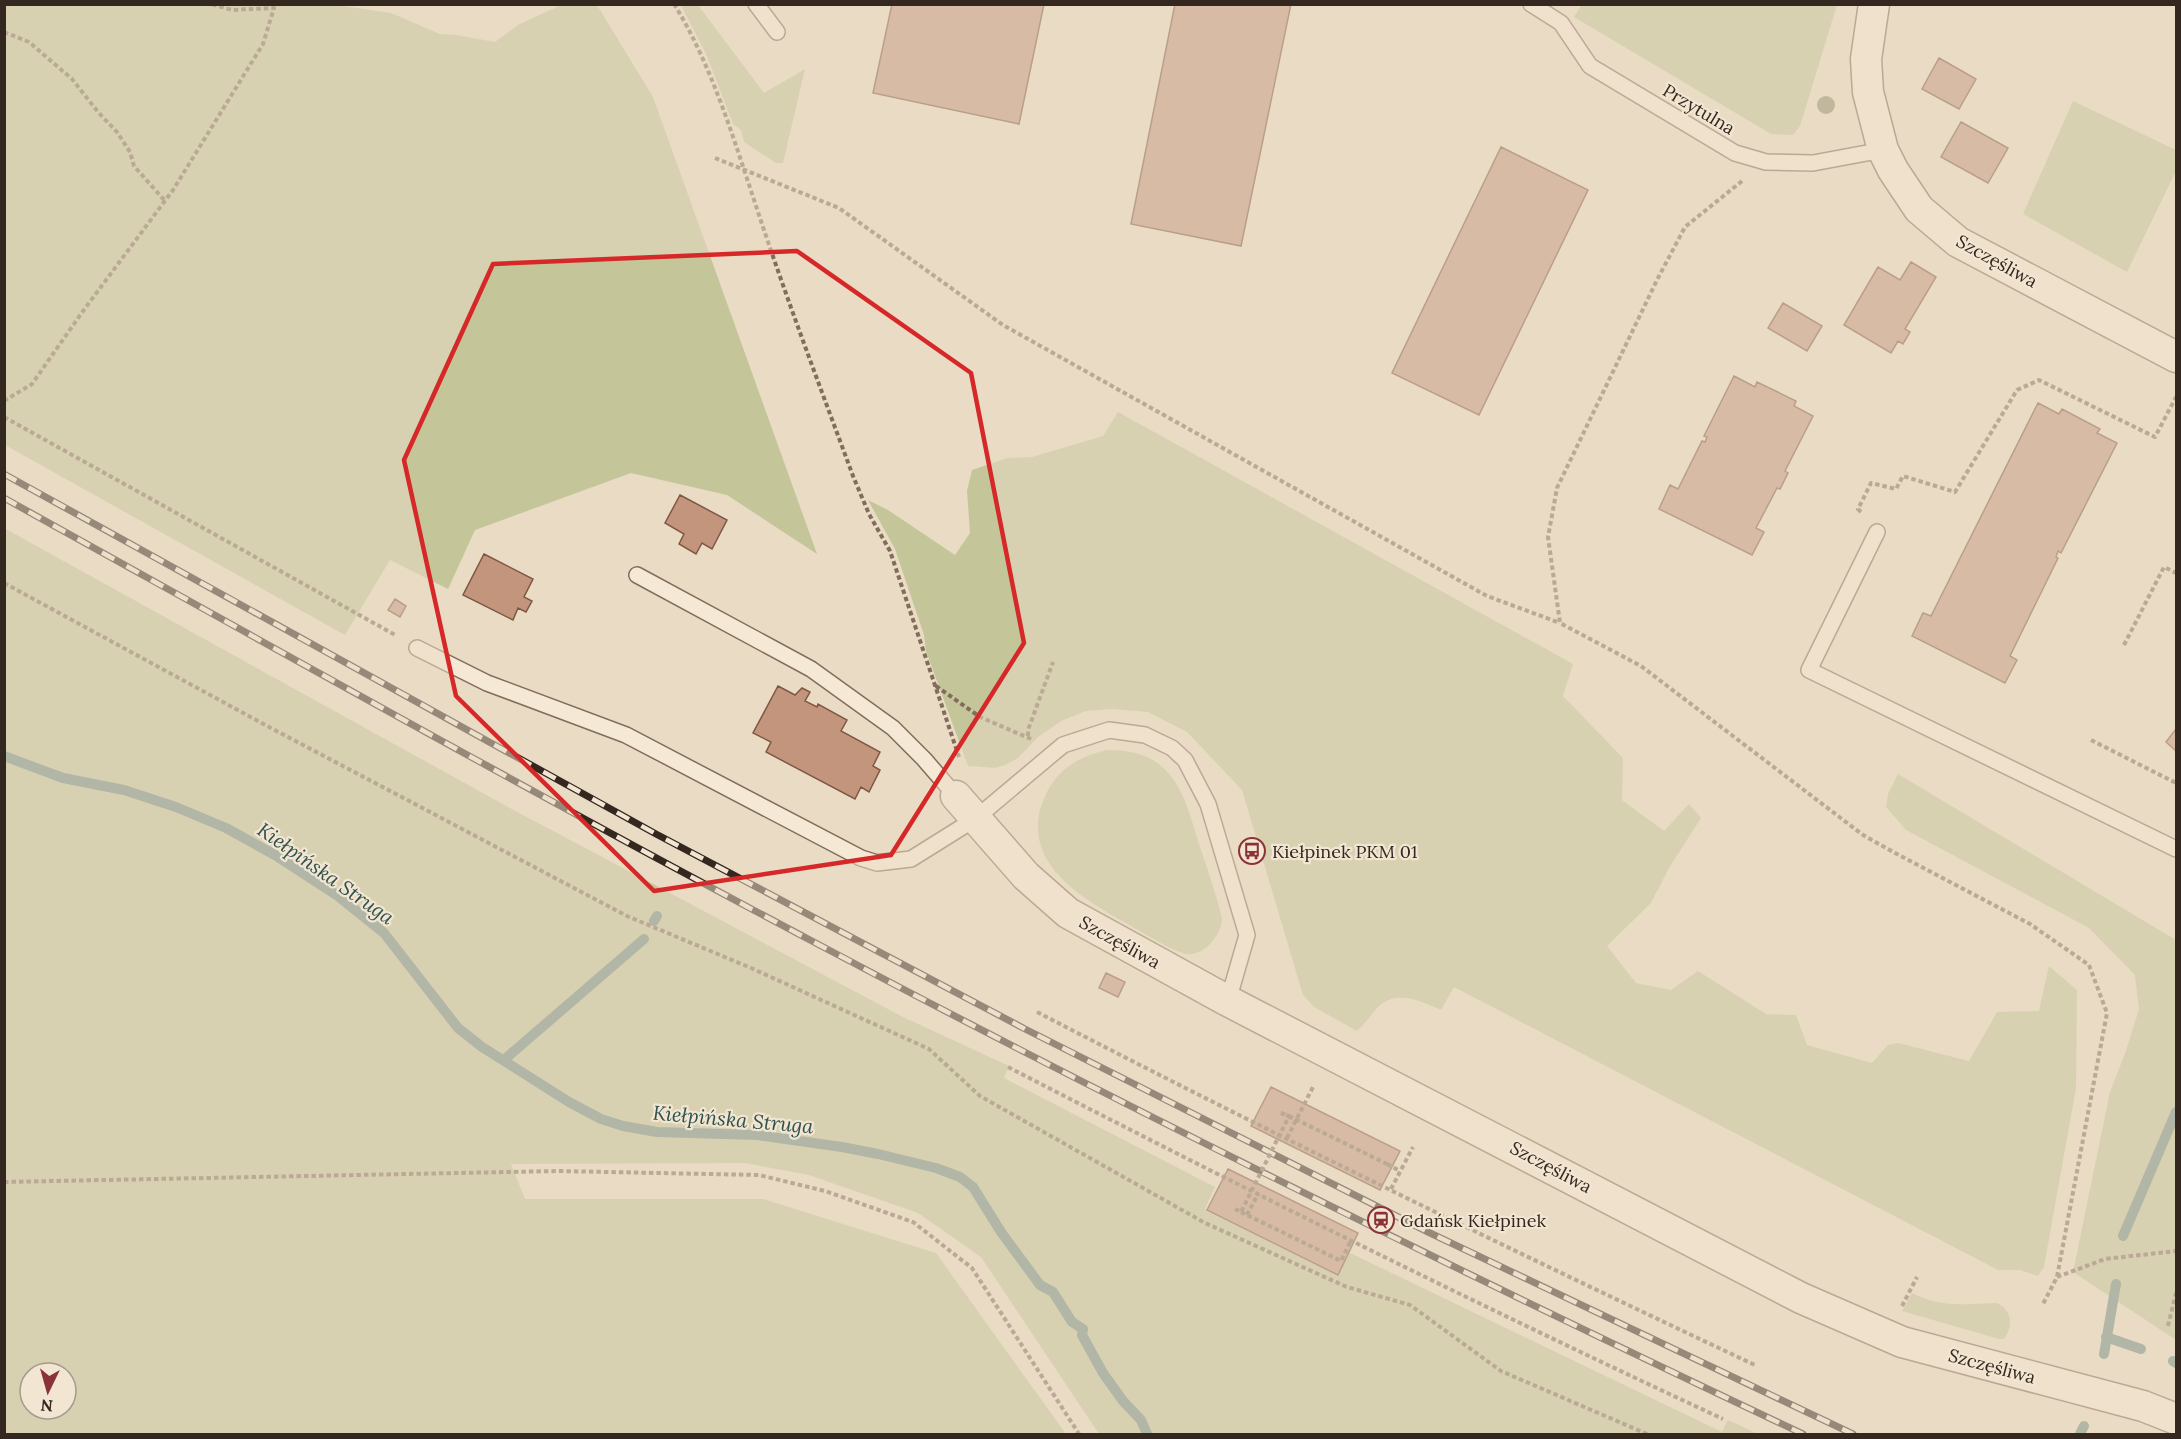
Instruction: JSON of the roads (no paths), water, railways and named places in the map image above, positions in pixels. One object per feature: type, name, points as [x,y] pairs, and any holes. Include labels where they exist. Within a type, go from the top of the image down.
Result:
[{"type":"street","name":"Szczęśliwa","points":[[1874,4],[1866,59],[1868,92],[1883,150],[1893,170],[1919,209],[1958,242],[2176,357]]},
{"type":"street","name":"Szczęśliwa","points":[[956,796],[1026,876],[1068,913],[1228,1001],[1801,1298],[1902,1342],[2143,1406],[2176,1419]]},
{"type":"lane","points":[[756,4],[777,32]]},
{"type":"lane","name":"Przytulna","points":[[1530,4],[1561,23],[1590,66],[1735,153],[1766,162],[1814,163],[1883,150]]},
{"type":"lane","points":[[1877,532],[1809,669],[2176,849]]},
{"type":"lane","points":[[637,575],[811,669],[893,728],[956,796]]},
{"type":"lane","points":[[417,648],[487,682],[626,735],[861,858],[877,863],[911,859],[975,819],[1063,745],[1109,730],[1145,735],[1172,748],[1185,760],[1208,804],[1246,935],[1228,1001]]},
{"type":"waterway","name":"Kiełpińska Struga","points":[[4,756],[63,778],[124,790],[176,807],[226,828],[275,855],[338,896],[384,933],[458,1028],[482,1047],[569,1102],[601,1119],[623,1126],[657,1132],[757,1135],[842,1147],[936,1168],[960,1177],[973,1187],[1001,1232],[1040,1285],[1053,1292],[1072,1322],[1083,1329],[1082,1335],[1103,1373],[1123,1401],[1141,1420],[1147,1434]]},
{"type":"waterway","points":[[654,921],[657,916]]},
{"type":"waterway","points":[[505,1059],[644,939]]},
{"type":"waterway","points":[[2123,1236],[2176,1112]]},
{"type":"waterway","points":[[2104,1354],[2116,1284]]},
{"type":"waterway","points":[[2106,1337],[2141,1349]]},
{"type":"waterway","points":[[2080,1434],[2084,1426]]},
{"type":"railway","points":[[4,474],[656,834],[1027,1030],[1430,1233],[1853,1434]]},
{"type":"railway","points":[[4,498],[723,894],[1069,1075],[1557,1317],[1803,1434]]},
{"type":"place","name":"Kiełpinek PKM 01","points":[[1252,851]]},
{"type":"place","name":"Gdańsk Kiełpinek","points":[[1381,1220]]}]
